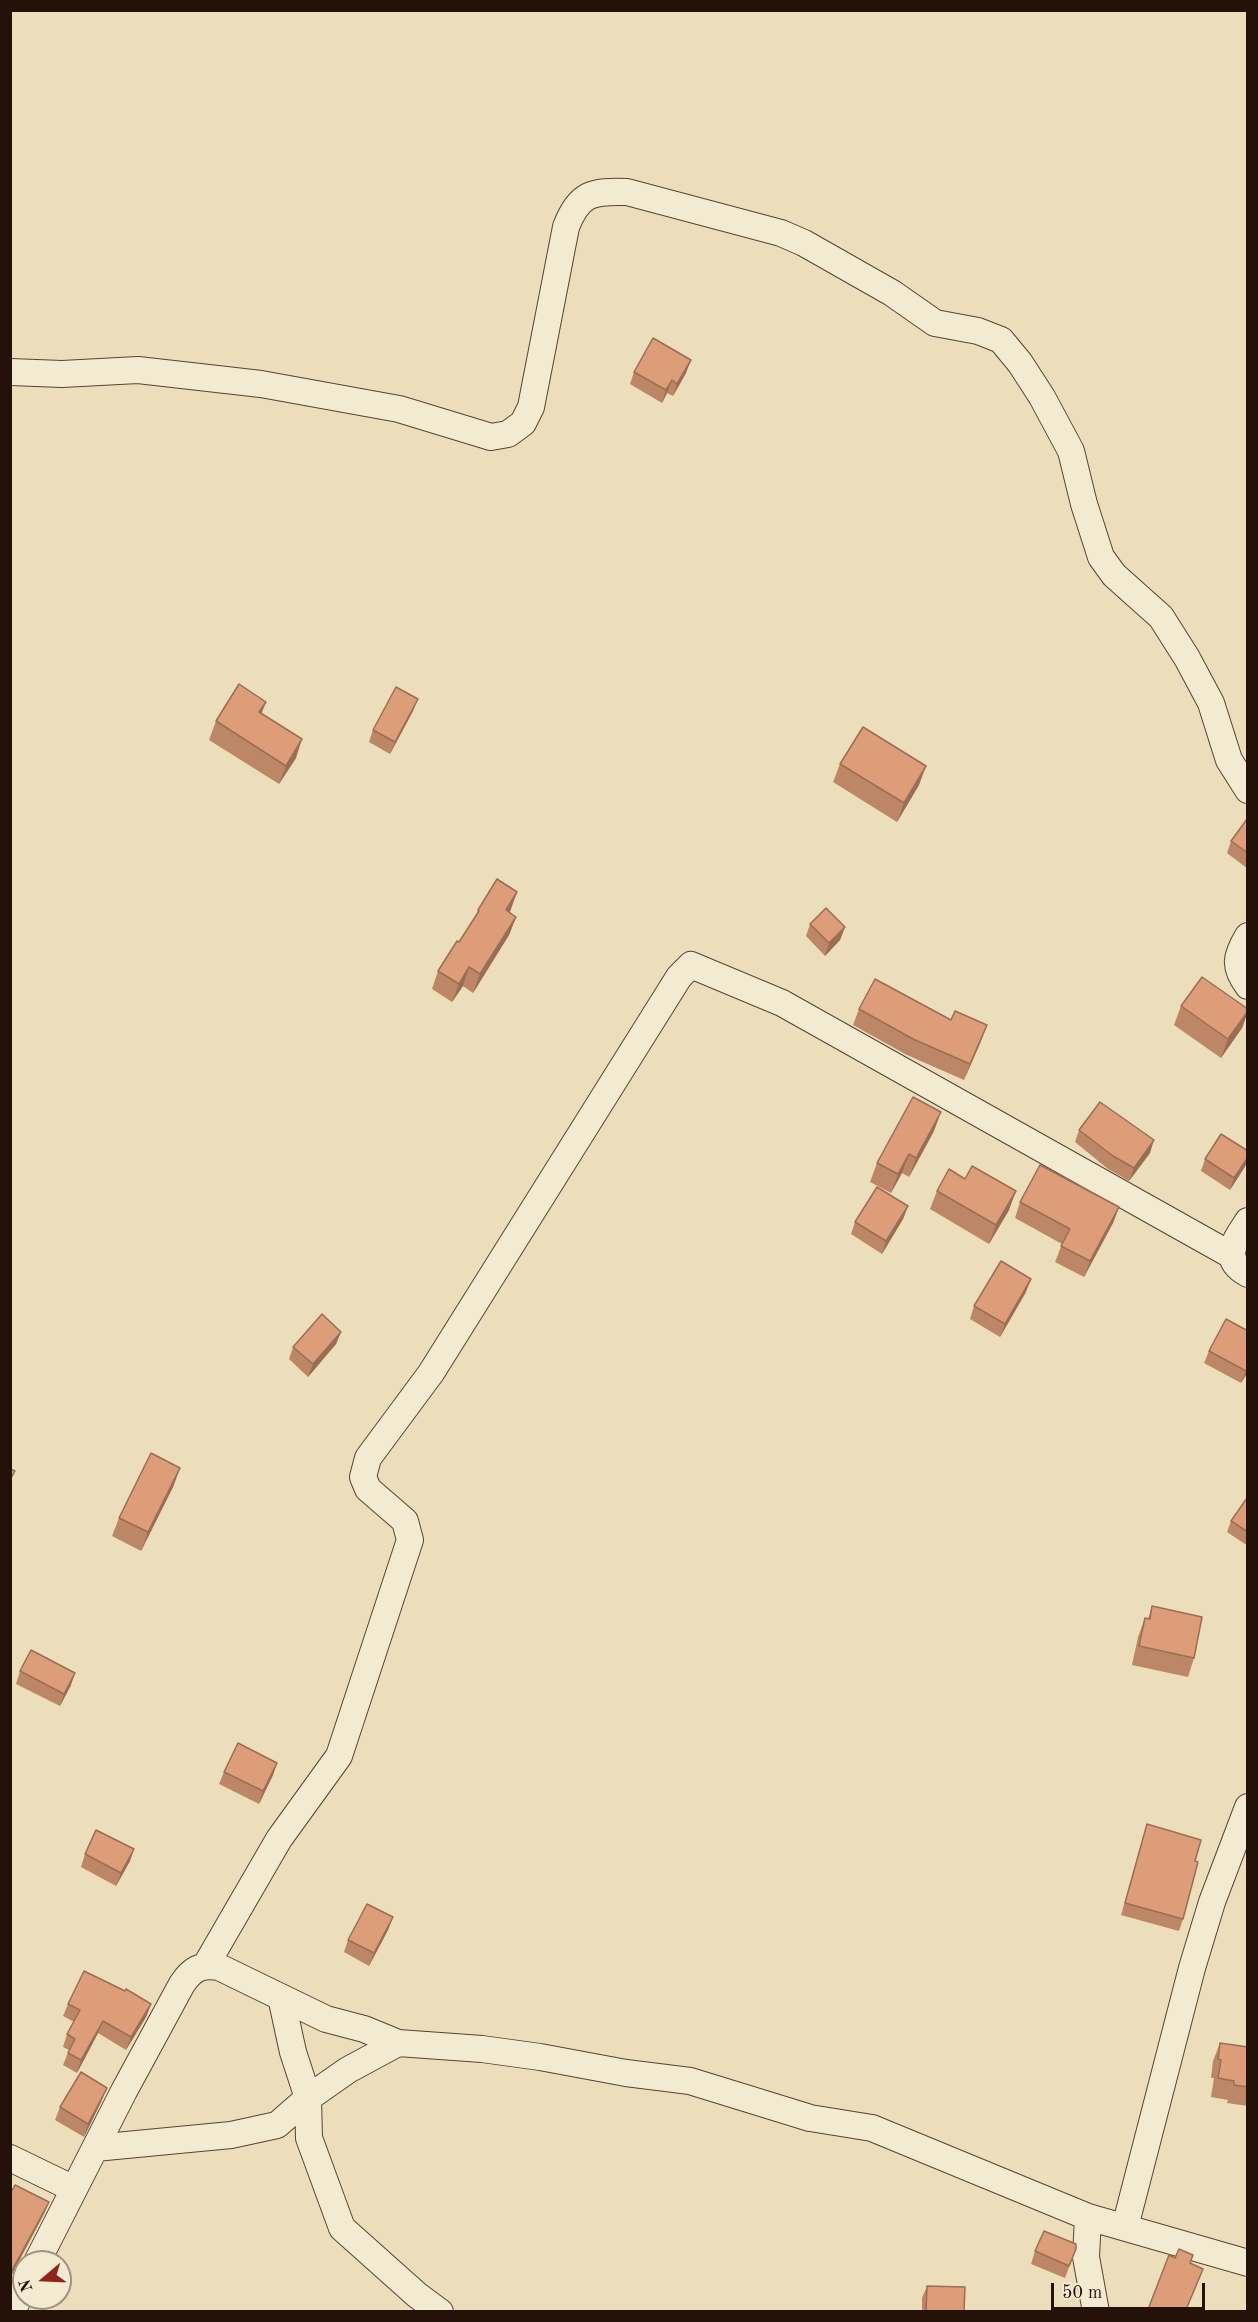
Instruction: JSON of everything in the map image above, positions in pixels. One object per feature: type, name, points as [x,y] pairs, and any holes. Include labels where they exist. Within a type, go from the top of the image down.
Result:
[{"type":"street","points":[[10,372],[62,374],[138,370],[261,384],[399,410],[490,437],[508,434],[523,423],[531,407],[566,227],[573,208],[585,198],[601,191],[627,192],[781,233],[804,243],[892,293],[935,323],[978,331],[1001,340],[1020,363],[1042,397],[1071,451],[1084,504],[1101,557],[1114,575],[1161,617],[1182,649],[1211,703],[1229,760],[1248,790]]},
{"type":"street","points":[[1248,936],[1237,954],[1238,970],[1248,986]]},
{"type":"street","points":[[206,1965],[279,1839],[339,1756],[410,1540],[405,1521],[368,1489],[363,1477],[368,1458],[431,1373],[679,977],[691,965],[782,1003],[1231,1255]]},
{"type":"street","points":[[1248,1221],[1235,1239],[1231,1255],[1234,1264],[1248,1274]]},
{"type":"street","points":[[1125,2227],[1192,1968],[1212,1902],[1248,1807]]},
{"type":"street","points":[[43,2250],[182,1984],[194,1970],[206,1965],[219,1966],[326,2019],[364,2029],[398,2043],[493,2050],[626,2073],[690,2081],[810,2118],[872,2128],[1088,2217],[1248,2263]]},
{"type":"street","points":[[281,1997],[293,2052],[308,2098],[309,2138],[342,2228],[417,2295],[440,2312]]},
{"type":"street","points":[[95,2148],[231,2135],[277,2125],[308,2098],[348,2070],[398,2043]]},
{"type":"street","points":[[10,2158],[74,2189]]},
{"type":"street","points":[[1088,2217],[1086,2257],[1096,2312]]},
{"type":"building","points":[[653,338],[691,360],[677,384],[672,380],[666,390],[634,372]]},
{"type":"building","points":[[239,684],[266,702],[259,712],[302,739],[286,766],[216,721]]},
{"type":"building","points":[[396,687],[418,699],[395,742],[373,730]]},
{"type":"building","points":[[863,727],[926,766],[904,803],[840,764]]},
{"type":"building","points":[[1248,819],[1248,853],[1231,841]]},
{"type":"building","points":[[497,879],[517,892],[506,910],[516,917],[480,974],[469,967],[459,984],[438,971],[479,911]]},
{"type":"building","points":[[826,908],[845,927],[829,943],[810,924]]},
{"type":"building","points":[[1202,977],[1248,1009],[1228,1039],[1181,1006]]},
{"type":"building","points":[[875,979],[951,1020],[955,1011],[987,1025],[970,1064],[913,1039],[859,1009]]},
{"type":"building","points":[[913,1097],[941,1112],[916,1158],[909,1154],[898,1174],[877,1163]]},
{"type":"building","points":[[1100,1102],[1154,1140],[1134,1168],[1113,1156],[1079,1130]]},
{"type":"building","points":[[1221,1134],[1248,1151],[1248,1157],[1234,1178],[1205,1159]]},
{"type":"building","points":[[1040,1165],[1119,1207],[1090,1261],[1061,1246],[1070,1229],[1020,1202]]},
{"type":"building","points":[[972,1166],[1016,1191],[996,1225],[937,1191],[949,1169],[965,1179]]},
{"type":"building","points":[[877,1187],[908,1206],[886,1241],[855,1222]]},
{"type":"building","points":[[1001,1261],[1031,1279],[1005,1324],[974,1306]]},
{"type":"building","points":[[322,1314],[341,1332],[313,1364],[293,1347]]},
{"type":"building","points":[[1226,1319],[1248,1331],[1248,1368],[1246,1371],[1209,1351]]},
{"type":"building","points":[[151,1453],[180,1468],[148,1532],[119,1518]]},
{"type":"building","points":[[10,1469],[15,1471],[10,1480]]},
{"type":"building","points":[[1248,1498],[1248,1532],[1231,1521]]},
{"type":"building","points":[[1152,1606],[1202,1617],[1194,1658],[1139,1646],[1145,1618],[1150,1619]]},
{"type":"building","points":[[31,1650],[75,1673],[64,1694],[20,1671]]},
{"type":"building","points":[[238,1743],[277,1763],[263,1791],[224,1772]]},
{"type":"building","points":[[1147,1824],[1201,1840],[1195,1861],[1198,1862],[1183,1919],[1125,1903]]},
{"type":"building","points":[[96,1830],[134,1849],[121,1873],[85,1854]]},
{"type":"building","points":[[367,1904],[393,1917],[374,1953],[348,1940]]},
{"type":"building","points":[[84,1971],[125,1991],[126,1989],[151,2004],[131,2037],[103,2021],[81,2060],[68,2053],[75,2039],[67,2034],[80,2010],[68,2004]]},
{"type":"building","points":[[1220,2043],[1248,2047],[1248,2087],[1234,2085],[1234,2081],[1218,2078],[1221,2060],[1218,2059]]},
{"type":"building","points":[[81,2072],[107,2088],[88,2124],[60,2107]]},
{"type":"building","points":[[15,2185],[49,2202],[23,2250],[12,2250],[11,2272],[10,2272],[10,2194]]},
{"type":"building","points":[[1044,2231],[1076,2244],[1069,2266],[1035,2251]]},
{"type":"building","points":[[1179,2249],[1193,2255],[1190,2263],[1203,2269],[1185,2312],[1147,2312],[1169,2255],[1175,2258]]},
{"type":"building","points":[[927,2286],[965,2287],[964,2312],[926,2312]]}]
